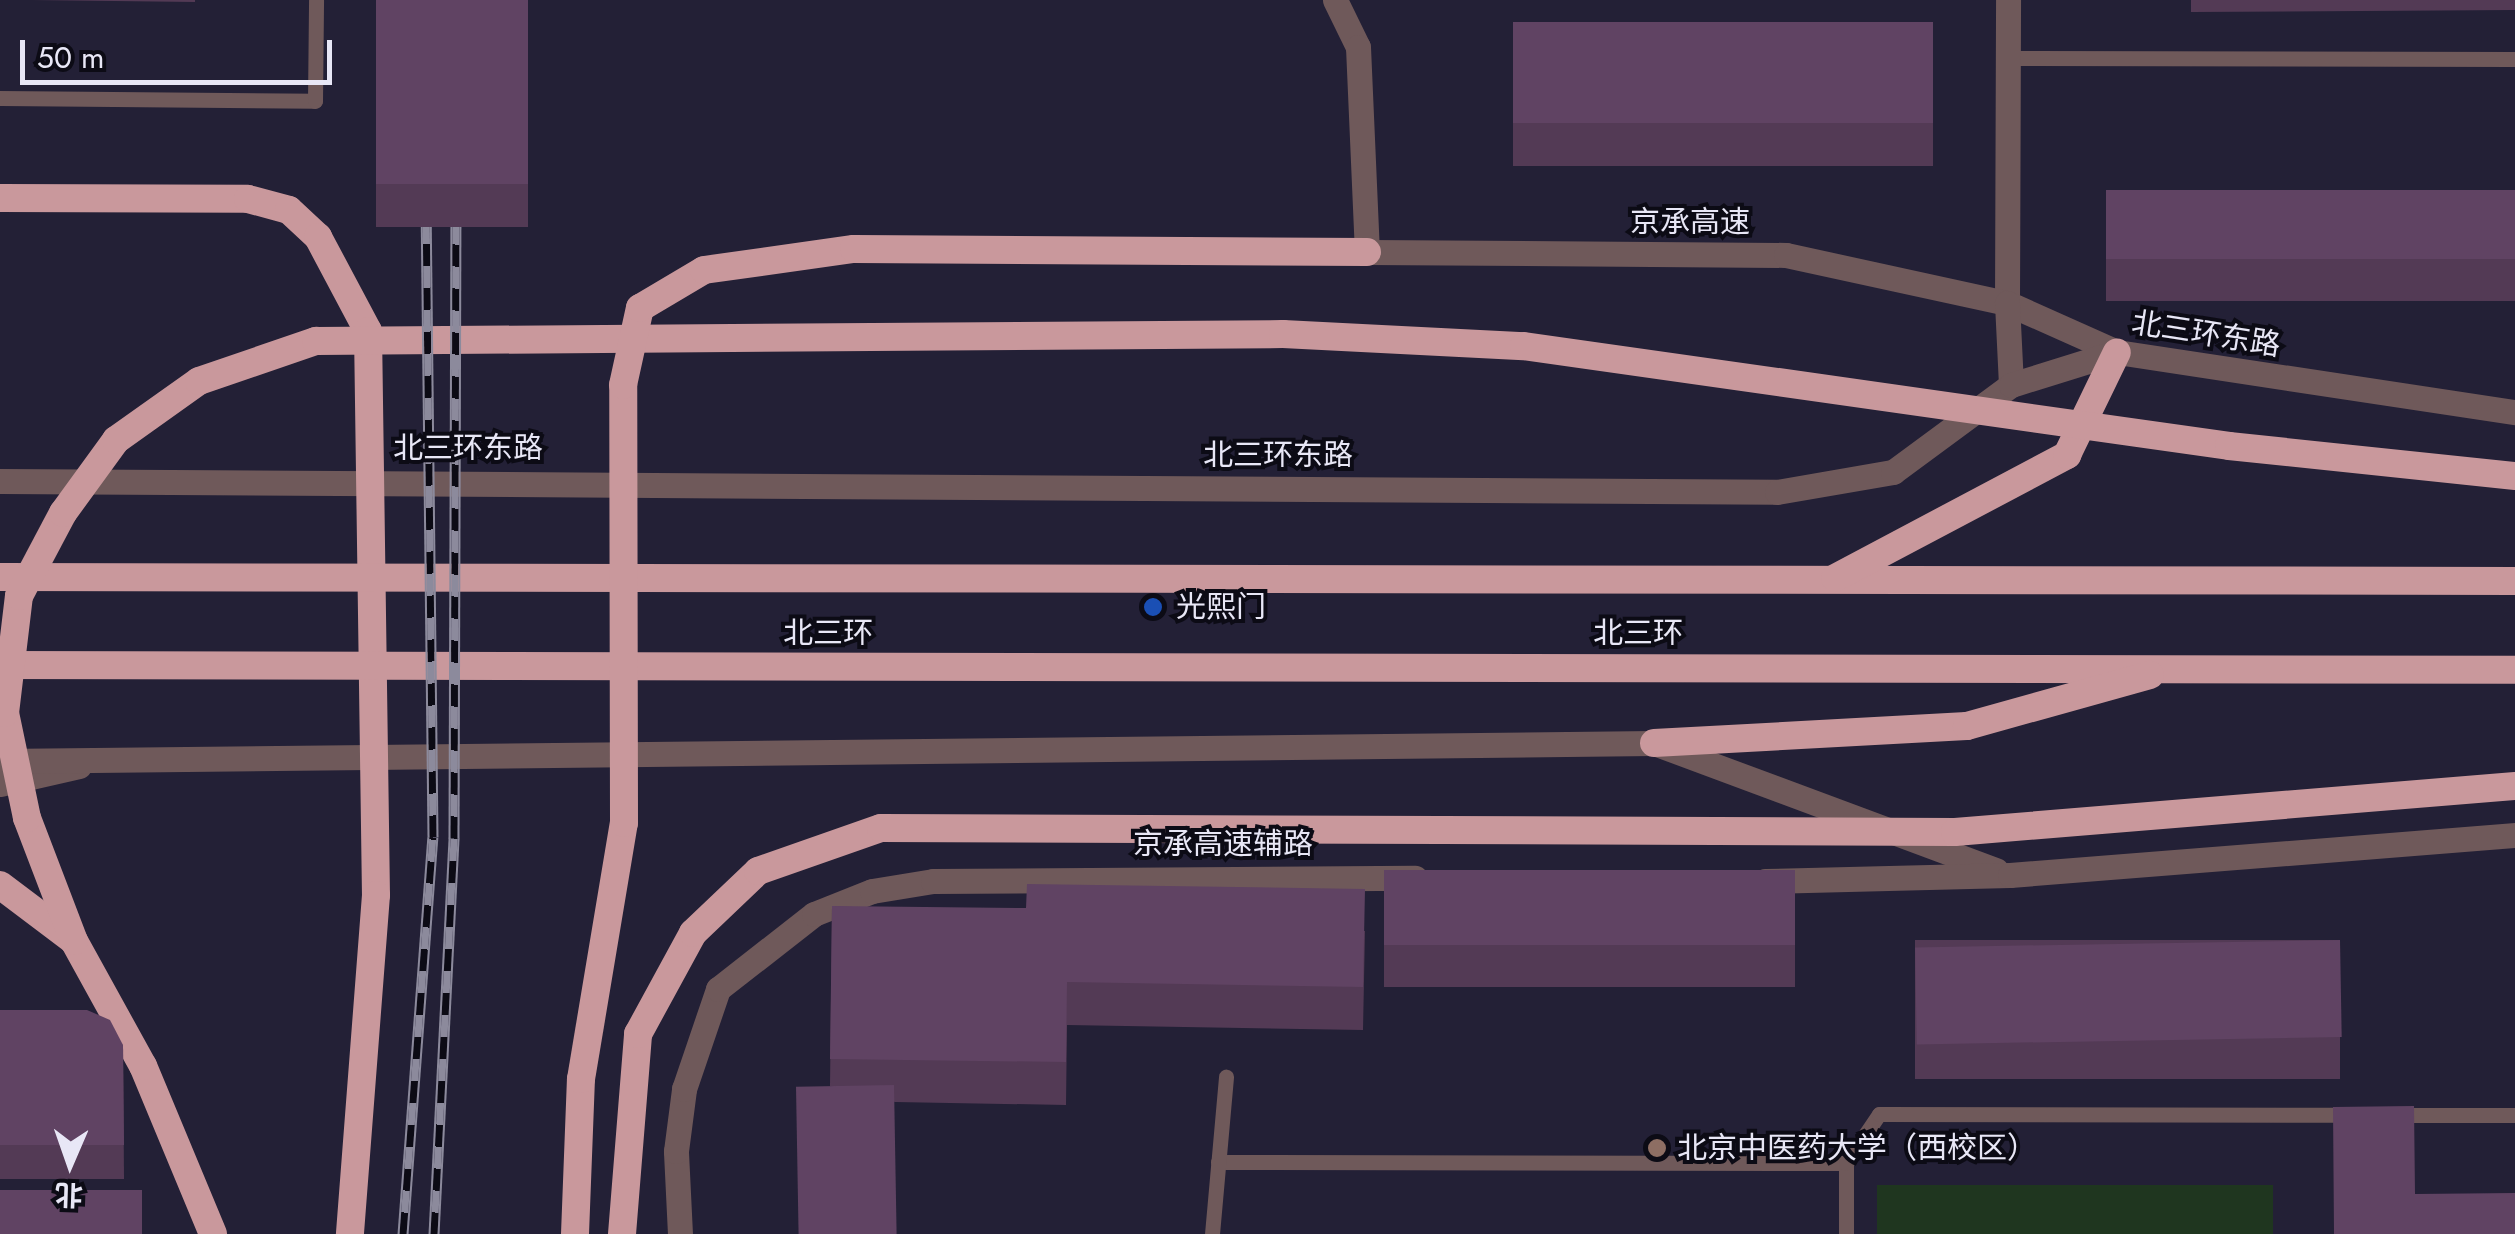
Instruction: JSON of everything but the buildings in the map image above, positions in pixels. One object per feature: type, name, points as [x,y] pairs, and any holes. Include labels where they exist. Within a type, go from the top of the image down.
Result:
[{"type":"highway","points":[[0,198],[248,199],[289,210],[318,237],[349,284],[368,331],[372,389],[376,895],[350,1234]]},
{"type":"highway","points":[[575,1234],[581,1079],[624,822],[622,409],[640,308],[704,270],[854,249],[1367,252]]},
{"type":"highway","points":[[214,1234],[143,1066],[74,941],[27,818],[6,713],[19,596],[63,512],[116,440],[199,381],[316,342],[1282,334],[1524,346],[2229,446],[2515,476]]},
{"type":"highway","points":[[1830,581],[2068,456],[2117,352]]},
{"type":"highway","name":"北三环","points":[[0,577],[244,582],[2515,581]]},
{"type":"highway","name":"北三环","points":[[0,665],[2184,666],[2515,670]]},
{"type":"highway","points":[[1654,742],[1966,726],[2184,666]]},
{"type":"highway","points":[[622,1234],[638,1034],[693,933],[758,871],[881,828],[1955,832],[2515,786]]},
{"type":"highway","points":[[0,885],[74,941]]},
{"type":"street","points":[[1335,0],[1358,47],[1367,252]]},
{"type":"street","points":[[2008,0],[2011,385]]},
{"type":"street","name":"京承高速","points":[[1367,252],[1786,255],[2008,303],[2117,352]]},
{"type":"street","name":"北三环东路","points":[[0,481],[1777,492],[1892,472],[2011,385],[2117,352],[2515,412]]},
{"type":"street","points":[[0,760],[128,755],[477,758],[1654,742],[2010,875]]},
{"type":"street","points":[[0,784],[128,755]]},
{"type":"street","points":[[1734,881],[2010,875],[2515,835]]},
{"type":"street","name":"京承高速辅路","points":[[680,1234],[676,1151],[704,1021],[718,989],[814,914],[872,891],[933,880],[1435,878]]},
{"type":"lane","points":[[0,98],[316,101],[316,0]]},
{"type":"lane","points":[[2006,58],[2515,59]]},
{"type":"lane","points":[[1212,1234],[1226,1077]]},
{"type":"lane","points":[[1846,1234],[1846,1163],[1879,1114],[2515,1115]]},
{"type":"lane","points":[[1218,1162],[1846,1163]]},
{"type":"green space","points":[[1877,1185],[2273,1185],[2273,1234],[1877,1234]]},
{"type":"railway","points":[[403,1234],[433,837],[426,200]]},
{"type":"railway","points":[[434,1234],[454,838],[456,200]]},
{"type":"place","name":"光熙门","points":[[1153,607]]},
{"type":"place","name":"北京中医药大学（西校区）","points":[[1657,1148]]}]
